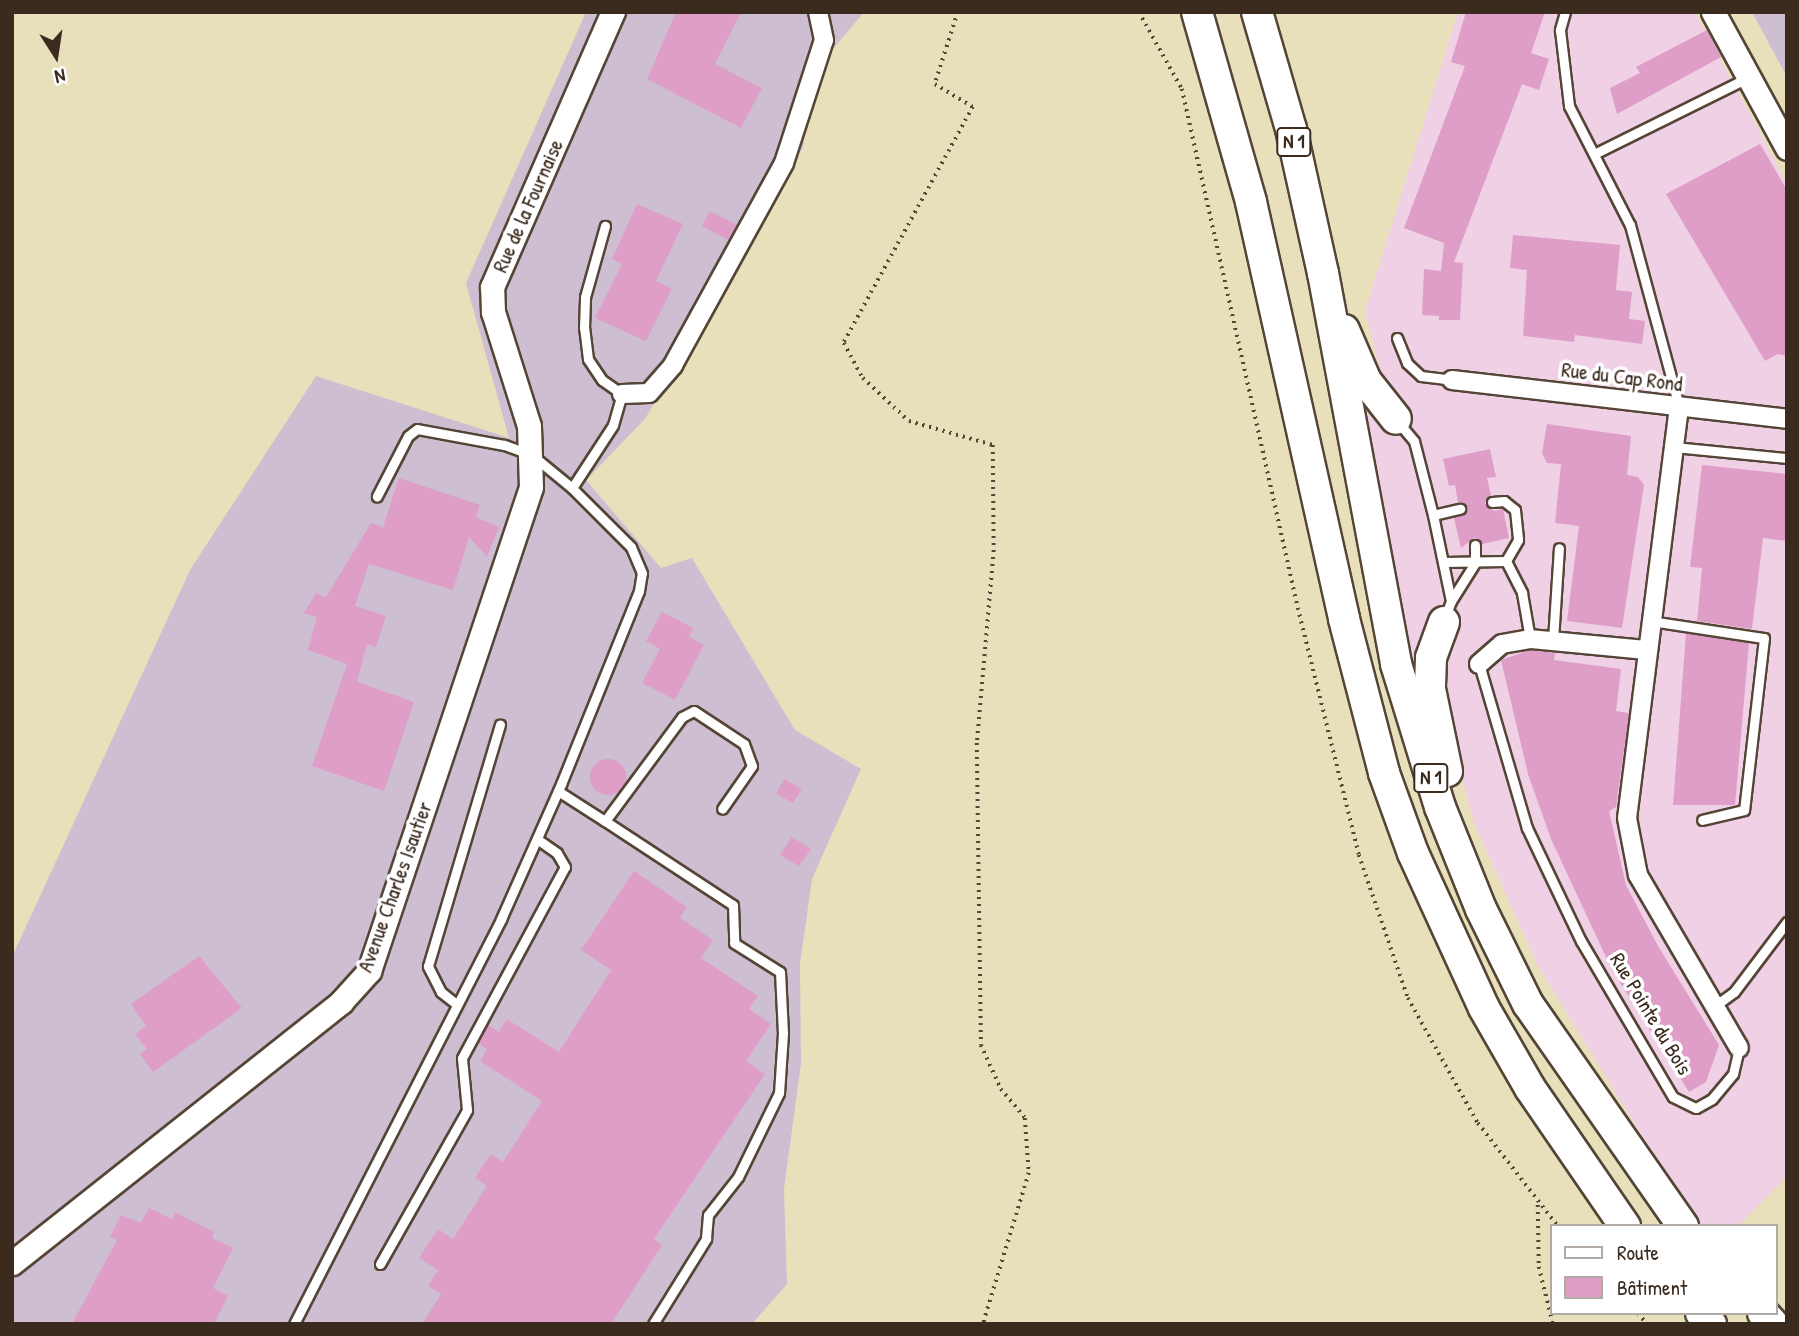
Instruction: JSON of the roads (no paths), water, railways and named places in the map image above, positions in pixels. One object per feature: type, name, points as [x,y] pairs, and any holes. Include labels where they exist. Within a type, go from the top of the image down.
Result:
[{"type":"highway","name":"N 1","points":[[1197,12],[1251,202],[1344,620],[1384,773],[1413,853],[1484,1008],[1530,1088],[1624,1224]]},
{"type":"highway","name":"N 1","points":[[1257,12],[1291,129],[1322,274],[1396,664],[1440,807],[1481,909],[1528,1004],[1631,1156],[1682,1224]]},
{"type":"highway","points":[[1322,274],[1366,381],[1396,419]]},
{"type":"highway","points":[[1447,612],[1432,657],[1430,689],[1441,752],[1463,819],[1538,987],[1631,1156]]},
{"type":"street","name":"Rue de la Fournaise","points":[[531,487],[529,426],[493,312],[492,287],[613,12]]},
{"type":"street","points":[[622,394],[649,393],[673,365],[784,163],[824,40],[818,12]]},
{"type":"street","points":[[1713,12],[1787,148]]},
{"type":"street","name":"Rue du Cap Rond","points":[[1452,380],[1787,419]]},
{"type":"street","name":"Rue Pointe du Bois","points":[[1679,407],[1627,818],[1638,875],[1739,1048]]},
{"type":"street","name":"Avenue Charles Isautier","points":[[12,1263],[341,1002],[369,971],[531,487]]},
{"type":"street","name":"Rue Pointe du Bois","points":[[1479,664],[1502,644],[1530,639],[1553,639],[1647,650]]},
{"type":"lane","points":[[1566,12],[1560,30],[1569,106],[1596,153],[1630,225],[1679,407]]},
{"type":"lane","points":[[1596,153],[1748,78]]},
{"type":"lane","points":[[572,488],[613,425],[622,394],[602,380],[588,359],[584,328],[585,297],[606,226]]},
{"type":"lane","points":[[1397,338],[1407,363],[1421,376],[1452,380]]},
{"type":"lane","points":[[1396,419],[1414,442],[1443,562],[1447,612]]},
{"type":"lane","points":[[294,1324],[455,1003],[501,919],[558,791],[639,591],[642,573],[631,547],[572,488],[532,455],[416,429],[408,436],[377,496]]},
{"type":"lane","points":[[1673,447],[1787,458]]},
{"type":"lane","points":[[1492,502],[1504,501],[1515,510],[1518,540],[1506,561]]},
{"type":"lane","points":[[1433,515],[1460,509]]},
{"type":"lane","points":[[1447,612],[1475,563],[1475,545]]},
{"type":"lane","points":[[1553,639],[1559,548]]},
{"type":"lane","points":[[1443,562],[1506,561]]},
{"type":"lane","points":[[1506,561],[1522,593],[1530,639]]},
{"type":"lane","points":[[1651,621],[1764,638],[1744,810],[1702,820]]},
{"type":"lane","name":"Rue Pointe du Bois","points":[[1479,664],[1527,828],[1581,941],[1673,1097],[1696,1108],[1712,1098],[1733,1074],[1739,1048]]},
{"type":"lane","points":[[605,821],[682,717],[694,711],[744,744],[752,766],[722,809]]},
{"type":"lane","points":[[455,1003],[441,992],[428,965],[500,725]]},
{"type":"lane","points":[[558,791],[733,905],[734,943],[780,972],[783,1033],[779,1093],[738,1177],[708,1214],[706,1240],[653,1324]]},
{"type":"lane","points":[[380,1264],[467,1110],[463,1058],[565,866],[557,853],[537,839]]},
{"type":"lane","points":[[1716,1005],[1734,992],[1787,922]]}]
